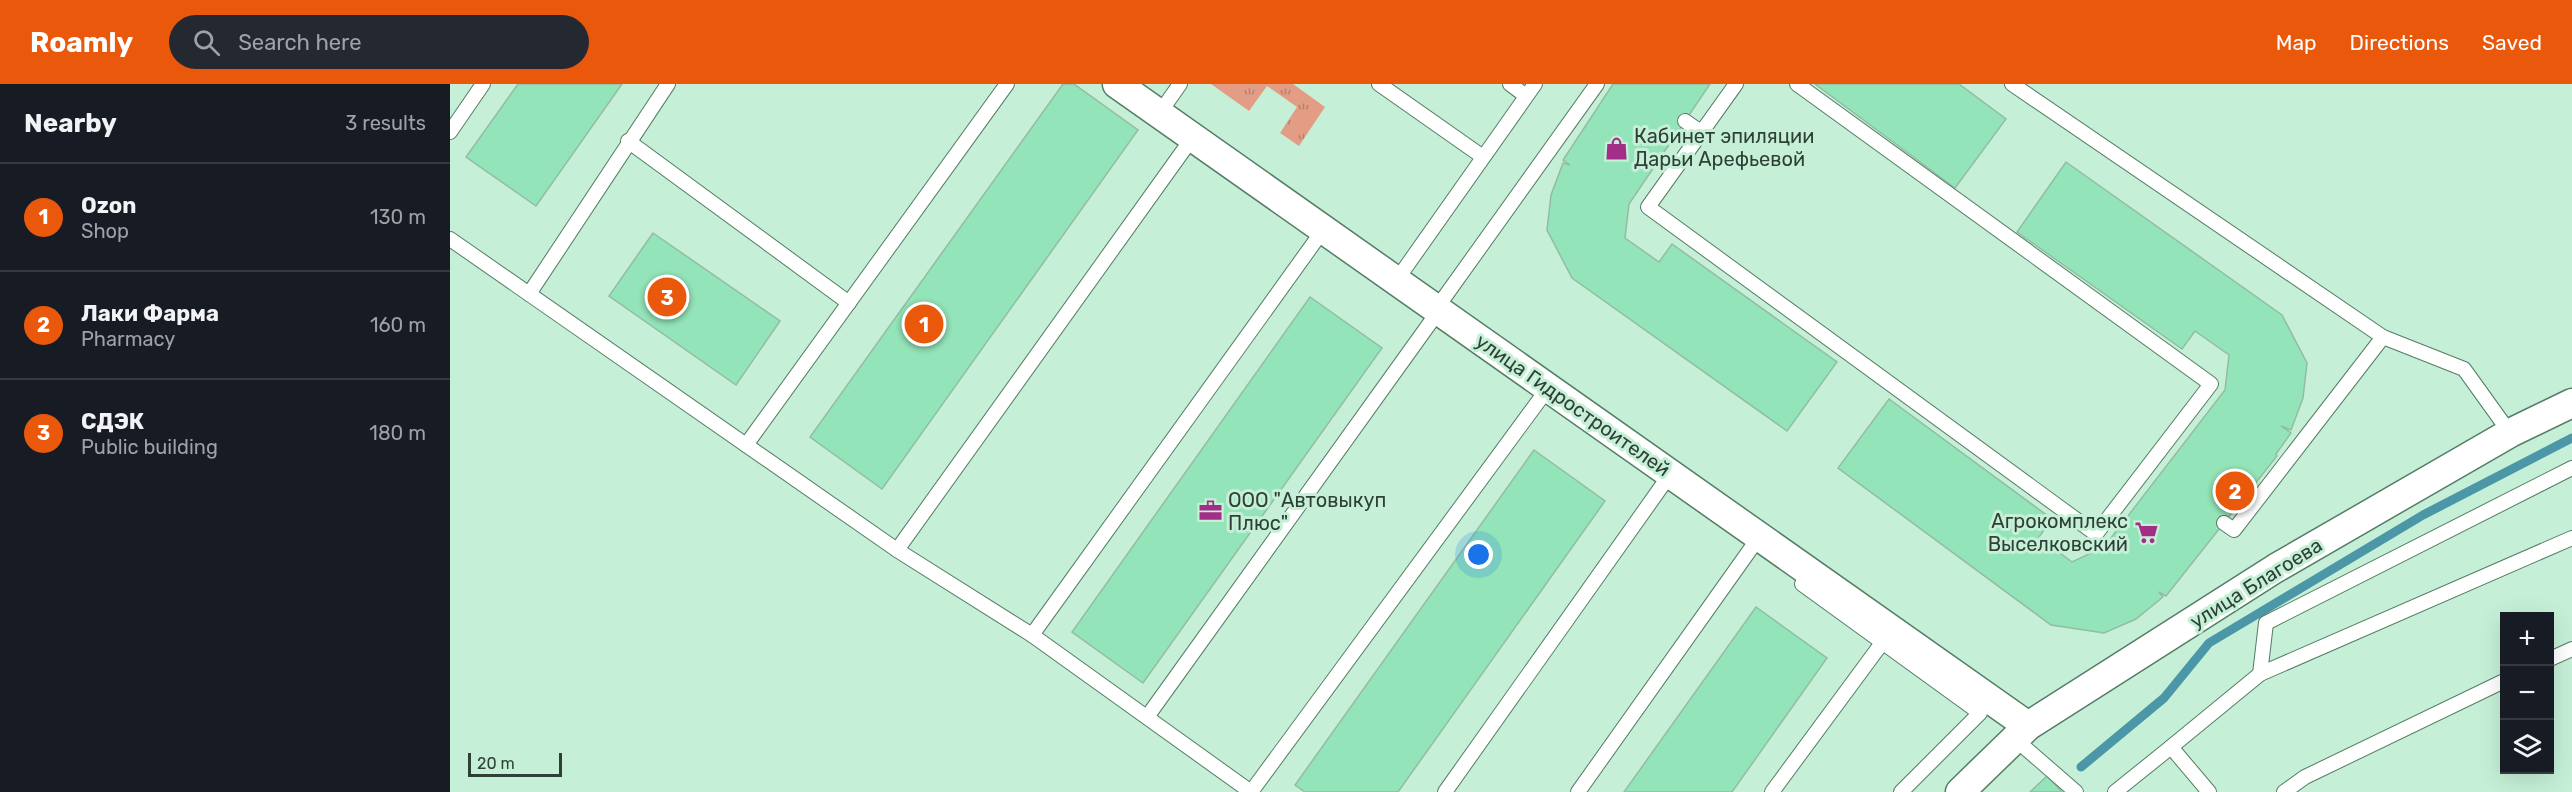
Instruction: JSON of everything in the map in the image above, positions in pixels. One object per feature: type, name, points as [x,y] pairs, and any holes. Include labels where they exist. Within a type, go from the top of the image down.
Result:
[{"type":"street","name":"улица Гидростроителей","points":[[1117,84],[1396,281],[1435,312],[2021,733]]},
{"type":"street","name":"улица Благоева","points":[[1960,792],[2021,733],[2276,568],[2510,433],[2572,403]]},
{"type":"lane","points":[[450,132],[483,84]]},
{"type":"lane","points":[[529,294],[628,141],[668,84]]},
{"type":"lane","points":[[746,445],[1007,84]]},
{"type":"lane","points":[[1160,114],[1180,84]]},
{"type":"lane","points":[[1379,84],[1483,157]]},
{"type":"lane","points":[[1396,281],[1531,90],[1510,84]]},
{"type":"lane","points":[[1147,717],[1597,84]]},
{"type":"lane","points":[[1736,84],[1648,207],[2096,534],[2154,471],[2211,384],[1797,84]]},
{"type":"lane","points":[[2012,84],[2383,337],[2464,369],[2510,433]]},
{"type":"lane","points":[[1685,121],[1701,132]]},
{"type":"lane","points":[[897,550],[1193,137]]},
{"type":"lane","points":[[628,141],[849,303]]},
{"type":"lane","points":[[1032,634],[1321,233],[1435,312],[1543,395],[1980,713],[1901,792]]},
{"type":"lane","points":[[450,239],[897,550],[1032,634],[1251,792],[1543,395]]},
{"type":"lane","points":[[2224,523],[2234,530],[2383,337]]},
{"type":"lane","points":[[2260,674],[2266,623],[2572,468]]},
{"type":"lane","points":[[1445,792],[1664,483]]},
{"type":"lane","points":[[2115,792],[2260,674],[2572,538]]},
{"type":"lane","points":[[1578,792],[1752,547]]},
{"type":"lane","points":[[1772,792],[1882,643]]},
{"type":"lane","points":[[2554,657],[2572,648]]},
{"type":"lane","points":[[2284,792],[2305,777],[2500,683]]},
{"type":"lane","points":[[2021,733],[2076,792]]},
{"type":"lane","points":[[2171,747],[2209,792]]},
{"type":"green space","points":[[1211,84],[1293,84],[1325,107],[1299,146],[1280,133],[1297,107],[1267,86],[1249,111]]},
{"type":"building","points":[[518,84],[622,84],[536,206],[466,157]]},
{"type":"building","points":[[1063,84],[1074,84],[1138,130],[882,489],[810,437]]},
{"type":"building","points":[[1613,84],[1710,84],[1629,204],[1625,238],[1659,262],[1672,244],[1837,362],[1787,431],[1572,278],[1547,230],[1551,195],[1563,163],[1570,165],[1563,160]]},
{"type":"building","points":[[1815,84],[1959,84],[2006,119],[1955,188]]},
{"type":"building","points":[[2066,162],[2282,315],[2307,363],[2303,398],[2291,430],[2281,426],[2291,433],[2276,454],[2277,456],[2166,596],[2159,592],[2163,597],[2136,619],[2104,633],[2051,625],[1838,468],[1889,399],[2052,519],[2039,537],[2072,562],[2104,547],[2225,390],[2229,355],[2195,331],[2182,349],[2017,232]]},
{"type":"building","points":[[653,233],[780,321],[736,385],[609,296]]},
{"type":"building","points":[[1310,297],[1382,348],[1143,683],[1072,632]]},
{"type":"building","points":[[1534,450],[1605,501],[1398,792],[1305,792],[1295,785]]},
{"type":"building","points":[[1756,607],[1827,658],[1732,792],[1624,792]]},
{"type":"building","points":[[2047,776],[2062,792],[2030,792]]},
{"type":"waterway","points":[[2081,767],[2164,698],[2209,643],[2423,515],[2572,438]]},
{"type":"place","name":"Кабинет эпиляции Дарьи Арефьевой","points":[[1616,148]]},
{"type":"place","name":"СДЭК","points":[[667,297]]},
{"type":"place","name":"Ozon","points":[[924,324]]},
{"type":"place","name":"Лаки Фарма","points":[[2235,491]]},
{"type":"place","name":"ООО \"Автовыкуп Плюс\"","points":[[1210,511]]},
{"type":"place","name":"Агрокомплекс Выселковский","points":[[2146,533]]}]
